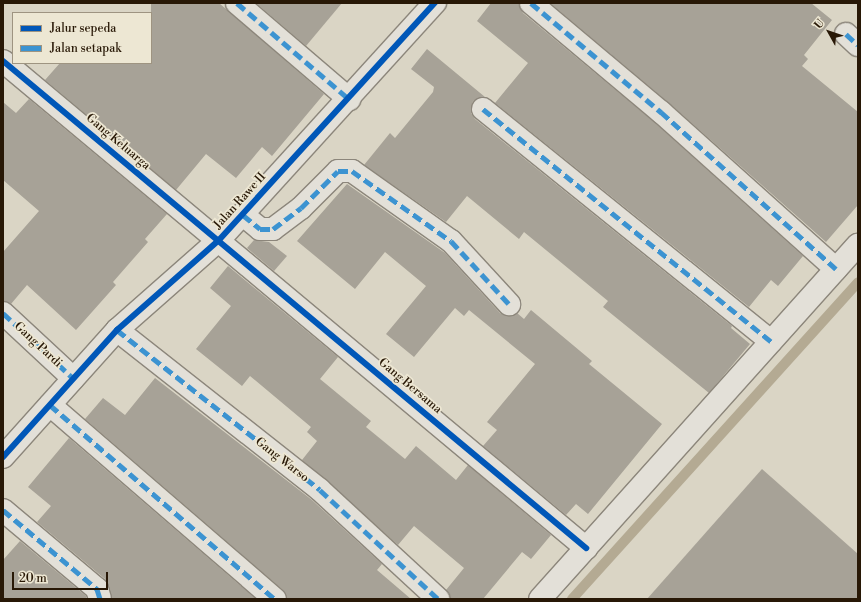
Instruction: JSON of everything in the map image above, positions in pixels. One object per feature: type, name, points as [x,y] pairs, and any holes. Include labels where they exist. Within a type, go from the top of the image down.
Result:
[{"type":"street","points":[[237,3],[349,99]]},
{"type":"street","name":"Jalan Rawe II","points":[[3,457],[117,330],[219,240],[243,215],[435,3]]},
{"type":"street","points":[[531,3],[661,112],[836,269]]},
{"type":"street","name":"Gang Keluarga","points":[[3,61],[219,240]]},
{"type":"street","points":[[483,109],[771,341]]},
{"type":"street","points":[[243,215],[260,229],[273,229],[301,208],[338,171],[352,171],[451,241],[509,304]]},
{"type":"street","name":"Gang Bersama","points":[[219,240],[586,548]]},
{"type":"street","points":[[540,599],[858,245]]},
{"type":"street","name":"Gang Pardi","points":[[3,312],[73,378]]},
{"type":"street","name":"Gang Warso","points":[[117,330],[320,490],[438,599]]},
{"type":"street","points":[[50,405],[275,599]]},
{"type":"street","points":[[3,510],[97,589],[100,599]]},
{"type":"building","points":[[151,3],[219,3],[324,94],[272,156],[262,147],[236,178],[206,154],[176,190],[45,80],[59,64],[152,64]]},
{"type":"building","points":[[256,3],[342,3],[306,46]]},
{"type":"building","points":[[491,3],[519,3],[523,13],[653,121],[803,256],[778,286],[771,280],[749,307],[495,103],[528,63],[477,21]]},
{"type":"building","points":[[550,3],[811,3],[832,20],[804,55],[808,59],[802,66],[858,112],[858,205],[826,242],[669,103]]},
{"type":"building","points":[[427,49],[485,97],[473,101],[471,113],[475,119],[732,326],[731,328],[750,344],[709,393],[603,307],[608,301],[524,232],[519,239],[467,196],[446,222],[364,165],[390,133],[395,138],[433,92],[434,87],[411,69]]},
{"type":"building","points":[[29,99],[167,214],[145,239],[148,242],[113,282],[116,285],[76,330],[27,285],[11,304],[3,301],[3,252],[39,211],[3,180],[3,102],[16,113]]},
{"type":"building","points":[[347,184],[445,253],[500,313],[506,316],[517,313],[524,319],[531,310],[592,361],[589,364],[662,424],[588,514],[576,504],[566,515],[483,446],[497,430],[487,422],[535,364],[469,310],[464,316],[455,308],[414,357],[386,334],[426,286],[385,252],[355,289],[297,241]]},
{"type":"building","points":[[254,240],[269,242],[287,256],[274,271],[247,248]]},
{"type":"building","points":[[228,266],[338,357],[320,379],[371,421],[366,427],[405,459],[416,446],[456,480],[468,465],[551,535],[531,559],[522,552],[483,599],[450,599],[446,590],[464,568],[414,526],[398,545],[302,460],[317,441],[307,432],[311,427],[250,376],[242,386],[196,349],[231,306],[210,288]]},
{"type":"building","points":[[155,378],[312,500],[382,564],[377,570],[411,599],[287,599],[283,590],[85,419],[103,398],[125,415]]},
{"type":"building","points":[[69,438],[256,599],[112,599],[105,579],[37,522],[51,506],[28,487]]},
{"type":"building","points":[[762,469],[858,554],[858,599],[647,599]]},
{"type":"building","points":[[20,541],[86,596],[87,599],[3,599],[3,560]]},
{"type":"waterway","points":[[572,599],[858,282]]},
{"type":"marked path","points":[[237,3],[349,99]]},
{"type":"marked path","points":[[531,3],[661,112],[836,269]]},
{"type":"marked path","points":[[846,34],[858,45]]},
{"type":"marked path","points":[[483,109],[771,341]]},
{"type":"marked path","points":[[243,215],[260,229],[273,229],[301,208],[338,171],[352,171],[451,241],[509,304]]},
{"type":"marked path","points":[[3,313],[73,378]]},
{"type":"marked path","points":[[117,330],[320,490],[438,599]]},
{"type":"marked path","points":[[50,405],[275,599]]},
{"type":"marked path","points":[[3,510],[97,589],[100,599]]},
{"type":"cycle path","points":[[3,457],[117,330],[219,240],[435,3]]},
{"type":"cycle path","points":[[3,61],[586,548]]}]
